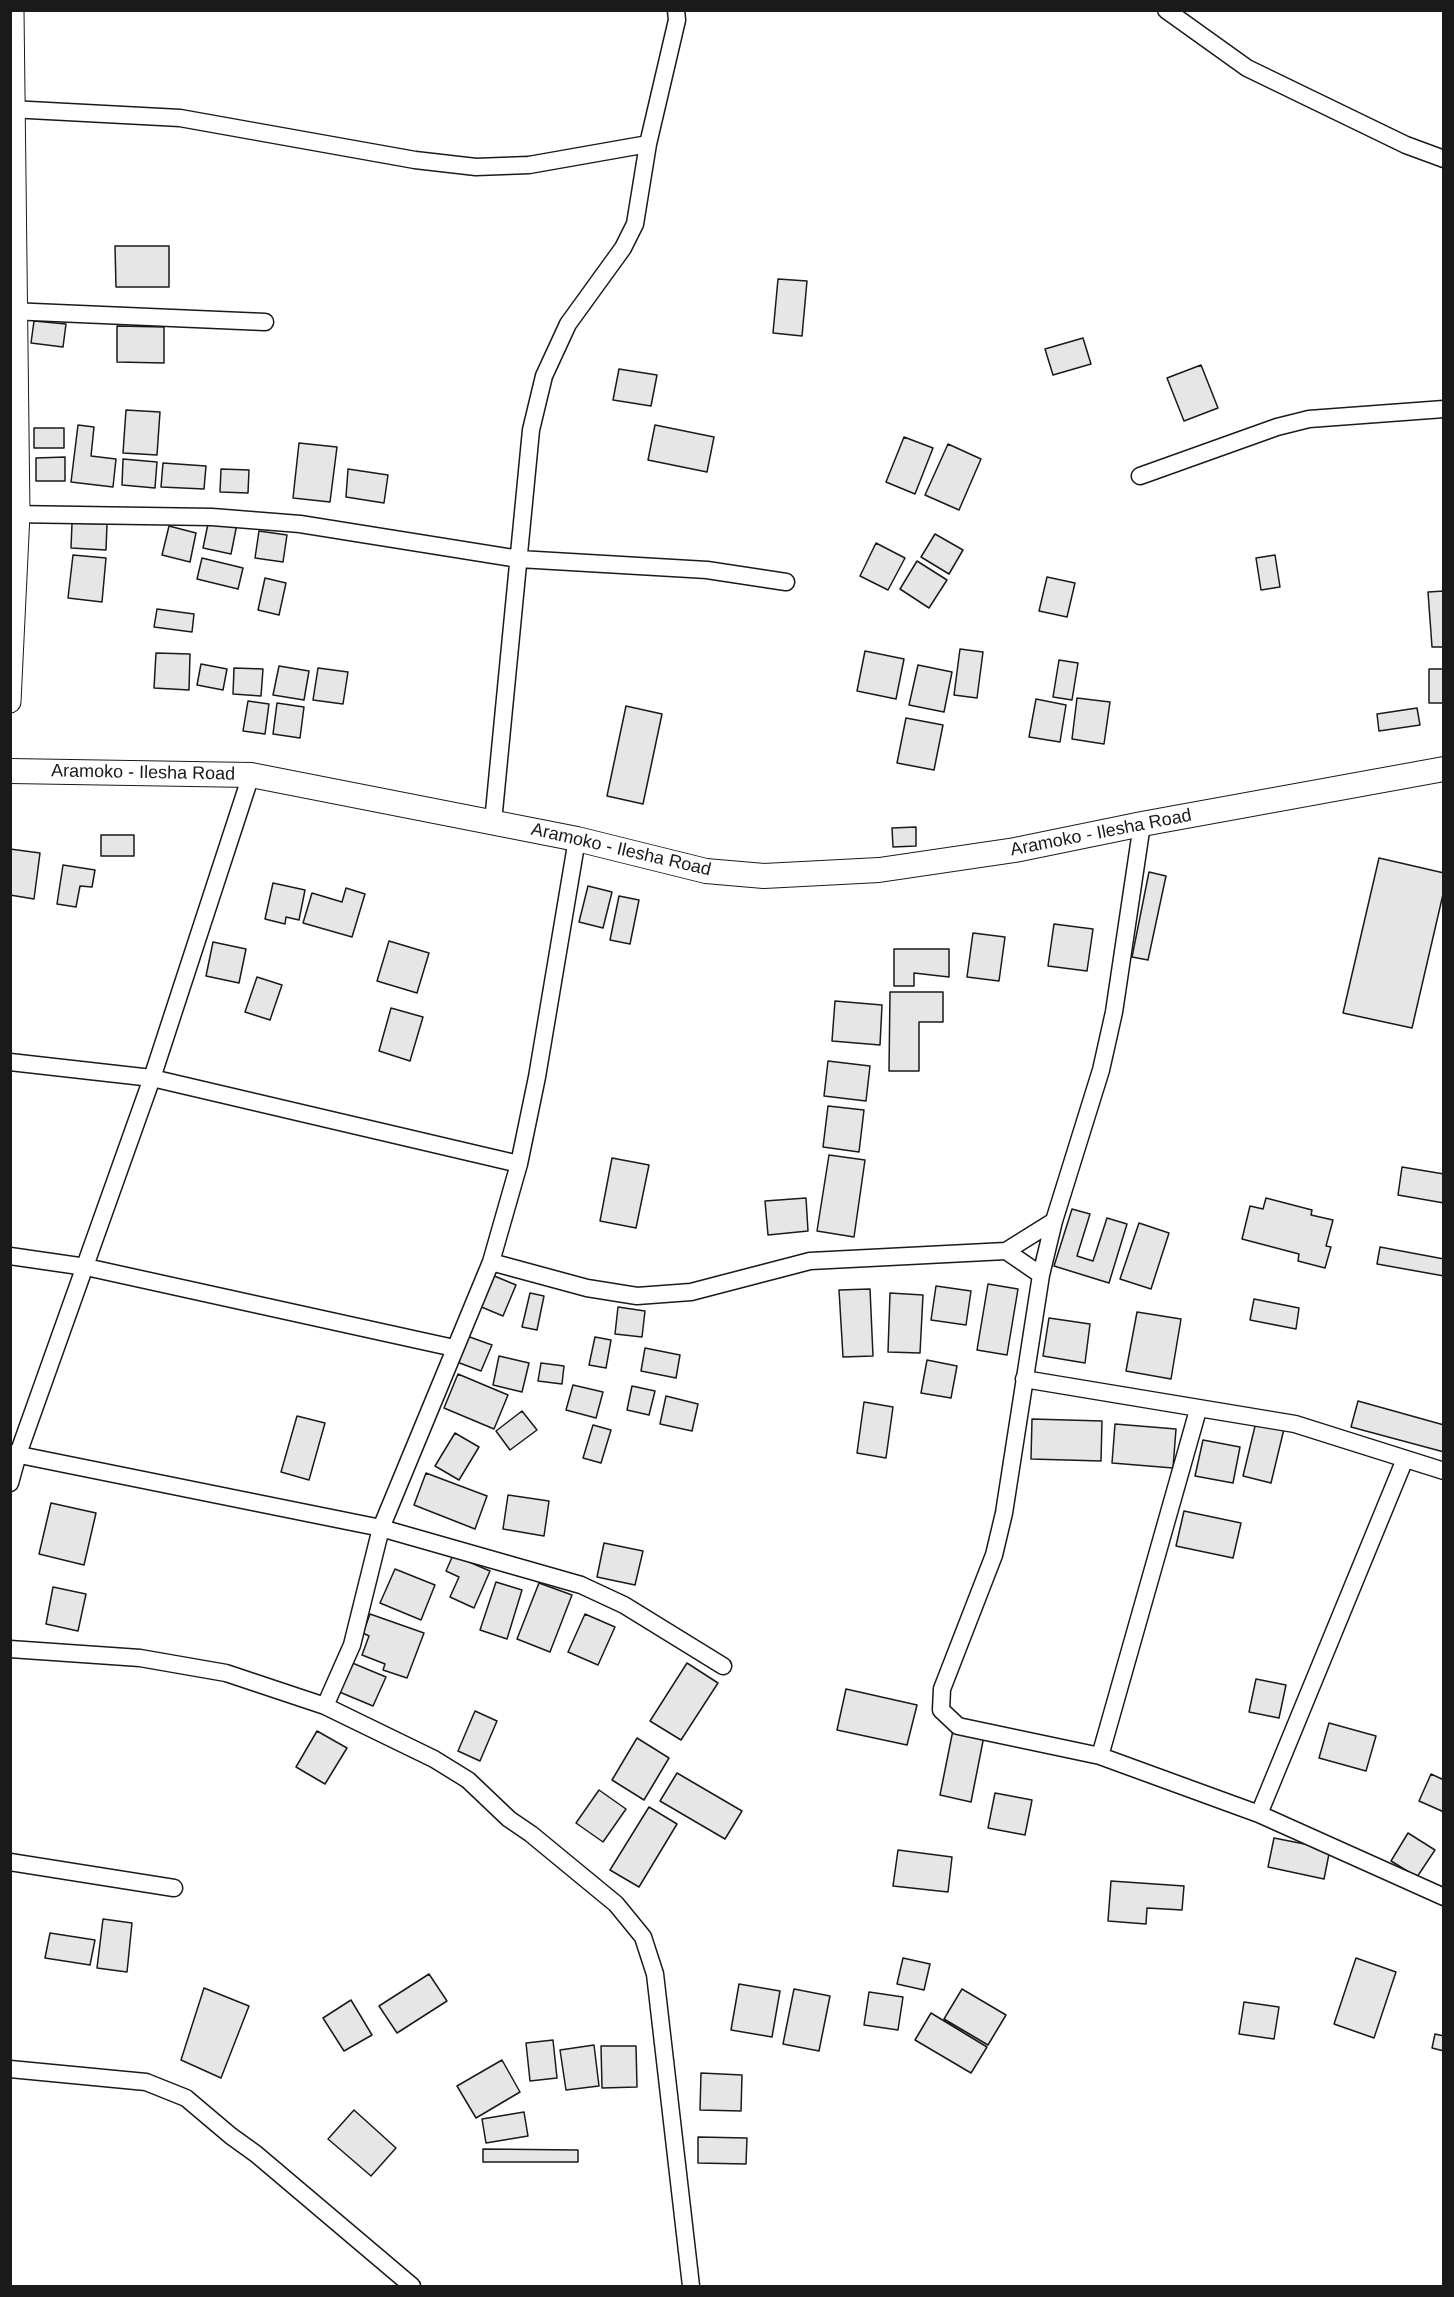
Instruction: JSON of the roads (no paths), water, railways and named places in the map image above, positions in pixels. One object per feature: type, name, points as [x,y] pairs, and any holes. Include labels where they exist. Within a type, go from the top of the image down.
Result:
[{"type":"main road","name":"Aramoko - Ilesha Road","points":[[10,771],[251,775],[577,839],[706,871],[764,876],[879,870],[1015,850],[1142,824],[1443,769]]},
{"type":"street","points":[[10,702],[15,514],[13,10]]},
{"type":"street","points":[[493,822],[531,430],[544,376],[568,324],[623,248],[634,224],[648,144],[677,20],[676,10]]},
{"type":"street","points":[[1166,10],[1247,68],[1406,145],[1443,159]]},
{"type":"street","points":[[12,109],[180,118],[415,160],[476,167],[529,165],[648,144]]},
{"type":"street","points":[[14,311],[265,322]]},
{"type":"street","points":[[1140,476],[1277,427],[1309,419],[1443,409]]},
{"type":"street","points":[[15,514],[212,517],[300,524],[519,559],[707,570],[786,582]]},
{"type":"street","points":[[10,1483],[14,1453],[86,1267],[152,1078],[251,775]]},
{"type":"street","points":[[1142,824],[1114,1012],[1101,1070],[1054,1221],[1041,1275],[1004,1513],[994,1555],[942,1689],[941,1710],[958,1726],[1100,1756],[1259,1814],[1443,1897]]},
{"type":"street","points":[[325,1706],[352,1645],[381,1528],[491,1262],[519,1164],[537,1077],[577,839]]},
{"type":"street","points":[[10,1062],[152,1078],[519,1164]]},
{"type":"street","points":[[491,1262],[587,1288],[637,1296],[691,1292],[810,1261],[1006,1251],[1054,1221]]},
{"type":"street","points":[[1006,1251],[1041,1275]]},
{"type":"street","points":[[10,1256],[86,1267],[454,1348]]},
{"type":"street","points":[[1024,1379],[1198,1410],[1295,1424],[1443,1471]]},
{"type":"street","points":[[1100,1756],[1198,1410]]},
{"type":"street","points":[[14,1453],[381,1528],[581,1585],[624,1605],[723,1666]]},
{"type":"street","points":[[1259,1814],[1406,1459]]},
{"type":"street","points":[[10,1649],[140,1658],[226,1673],[325,1706],[434,1759],[468,1780],[509,1819],[531,1834],[616,1904],[643,1937],[656,1974],[691,2286]]},
{"type":"street","points":[[10,1862],[174,1888]]},
{"type":"street","points":[[10,2069],[146,2082],[186,2098],[412,2286]]}]
